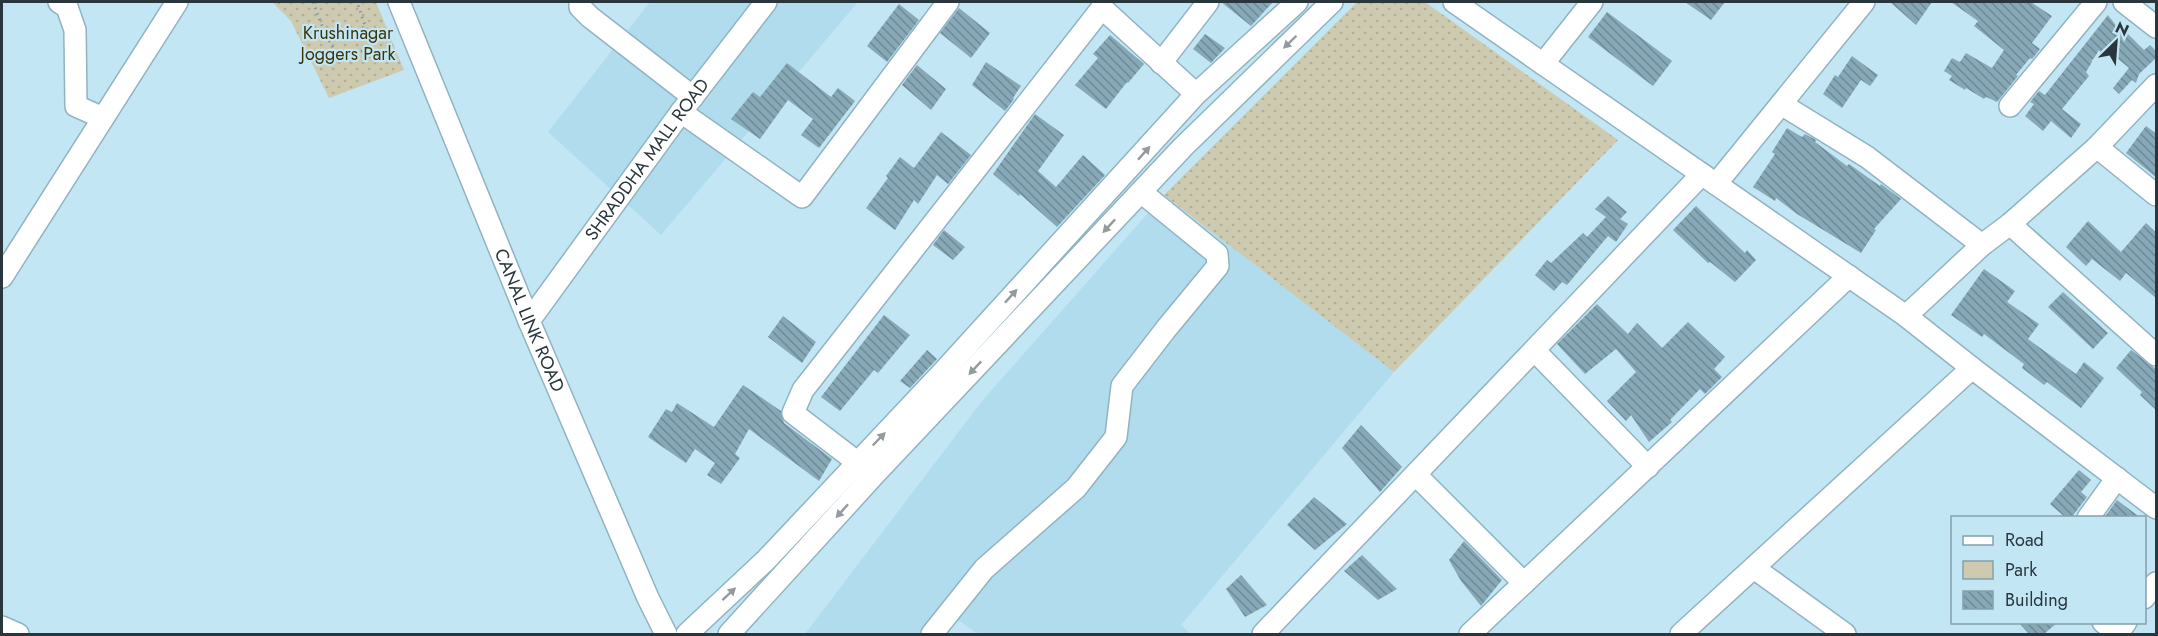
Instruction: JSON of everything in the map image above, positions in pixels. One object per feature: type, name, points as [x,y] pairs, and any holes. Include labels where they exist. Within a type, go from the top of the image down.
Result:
[{"type":"street","points":[[59,2],[67,7],[75,30],[76,106],[103,118]]},
{"type":"street","points":[[2,277],[177,2]]},
{"type":"street","name":"CANAL LINK ROAD","points":[[399,2],[529,321],[648,598],[666,634]]},
{"type":"street","points":[[580,2],[580,7],[590,17],[687,105],[801,197],[948,2]]},
{"type":"street","name":"SHRADDHA MALL ROAD","points":[[529,321],[687,105],[766,2]]},
{"type":"street","points":[[1161,63],[1208,2]]},
{"type":"street","points":[[687,634],[766,560],[943,372],[1196,94],[1297,2]]},
{"type":"street","points":[[729,634],[1183,147],[1332,2]]},
{"type":"street","points":[[1454,2],[1906,316],[2117,478],[2154,502]]},
{"type":"street","points":[[1543,63],[1592,2]]},
{"type":"street","points":[[1263,634],[1534,351],[1709,179],[1781,104],[1864,2]]},
{"type":"street","points":[[2010,106],[2096,2]]},
{"type":"street","points":[[2124,2],[2157,27]]},
{"type":"street","points":[[857,462],[793,413],[803,390],[1102,8],[1196,94]]},
{"type":"street","points":[[1906,316],[1982,245],[2010,224],[2097,147],[2157,85]]},
{"type":"street","points":[[1781,104],[1867,157],[1982,245]]},
{"type":"street","points":[[2097,147],[2157,195]]},
{"type":"street","points":[[932,634],[984,569],[1076,488],[1116,437],[1122,386],[1218,266],[1217,254],[1141,192]]},
{"type":"street","points":[[2010,224],[2157,355]]},
{"type":"street","points":[[1470,634],[1849,276]]},
{"type":"street","points":[[1534,351],[1648,467]]},
{"type":"street","points":[[1682,634],[1972,368]]},
{"type":"street","points":[[1416,475],[1524,583]]},
{"type":"street","points":[[2089,516],[2117,478]]},
{"type":"street","points":[[1754,568],[1845,634]]},
{"type":"street","points":[[2146,597],[2157,583]]},
{"type":"street","points":[[2106,624],[2118,633],[2125,624]]},
{"type":"street","points":[[2,627],[18,634]]},
{"type":"path","points":[[313,2],[324,31],[338,57],[362,51],[368,34],[357,2]]},
{"type":"shaded area","points":[[650,2],[858,2],[661,235],[548,132]]},
{"type":"shaded area","points":[[1164,195],[1394,372],[1181,625],[1191,634],[978,634],[955,618],[942,634],[805,634],[982,401]]},
{"type":"green space","name":"Krushinagar Joggers Park","points":[[272,2],[376,2],[404,70],[329,98],[291,21]]},
{"type":"green space","points":[[1357,2],[1425,2],[1618,140],[1394,372],[1164,195]]},
{"type":"building","points":[[1221,2],[1273,2],[1251,26]]},
{"type":"building","points":[[1685,2],[1725,2],[1711,20]]},
{"type":"building","points":[[1890,2],[1932,2],[1916,25]]},
{"type":"building","points":[[1951,2],[2031,2],[2052,16],[2032,43],[2040,49],[2016,75],[2018,76],[1997,102],[1986,97],[1984,99],[1966,88],[1965,90],[1949,80],[1952,76],[1944,71],[1952,58],[1960,62],[1966,53],[1992,68],[2004,50],[1974,26],[1978,21]]},
{"type":"building","points":[[899,4],[919,20],[887,62],[867,46]]},
{"type":"building","points":[[959,8],[990,33],[971,58],[940,33]]},
{"type":"building","points":[[1607,12],[1672,61],[1653,86],[1588,37]]},
{"type":"building","points":[[2108,15],[2121,32],[2124,30],[2144,50],[2150,45],[2157,52],[2157,57],[2139,74],[2136,83],[2132,80],[2119,94],[2113,88],[2129,68],[2105,48],[2101,53],[2099,50],[2086,72],[2089,76],[2062,109],[2081,124],[2071,138],[2051,121],[2043,131],[2025,116],[2034,104],[2030,102],[2039,91],[2045,95]]},
{"type":"building","points":[[1205,34],[1225,48],[1211,63],[1193,49]]},
{"type":"building","points":[[1110,35],[1144,64],[1106,109],[1075,85],[1098,58],[1093,54]]},
{"type":"building","points":[[1852,56],[1878,75],[1870,86],[1861,80],[1842,108],[1823,94],[1835,75],[1838,77]]},
{"type":"building","points":[[986,62],[1021,86],[1005,111],[972,85]]},
{"type":"building","points":[[787,63],[831,97],[838,88],[855,101],[819,148],[801,135],[813,119],[788,100],[760,139],[731,119],[753,92],[760,97]]},
{"type":"building","points":[[917,65],[946,89],[931,110],[902,85]]},
{"type":"building","points":[[1035,114],[1064,135],[1038,171],[1056,187],[1083,155],[1105,175],[1057,227],[1020,194],[1019,196],[993,174]]},
{"type":"building","points":[[2146,126],[2157,134],[2157,178],[2126,153]]},
{"type":"building","points":[[1787,128],[1802,137],[1805,134],[1816,140],[1815,142],[1847,166],[1849,164],[1901,199],[1874,229],[1876,230],[1861,253],[1797,214],[1776,198],[1775,201],[1753,187],[1775,154],[1772,152]]},
{"type":"building","points":[[941,132],[971,155],[948,184],[937,175],[918,204],[914,200],[895,230],[866,208],[900,157],[914,168]]},
{"type":"building","points":[[1608,196],[1627,212],[1620,219],[1628,224],[1616,242],[1608,236],[1567,285],[1562,282],[1554,291],[1535,275],[1547,260],[1551,263],[1583,233],[1587,237],[1606,217],[1595,209]]},
{"type":"building","points":[[1696,206],[1745,253],[1747,250],[1756,260],[1735,282],[1710,262],[1708,263],[1673,230]]},
{"type":"building","points":[[2088,221],[2121,252],[2146,223],[2157,233],[2157,299],[2126,273],[2120,281],[2092,259],[2086,266],[2066,247]]},
{"type":"building","points":[[944,230],[965,247],[953,260],[933,245]]},
{"type":"building","points":[[1984,269],[2015,291],[2007,302],[2039,324],[2028,339],[2076,374],[2084,362],[2104,378],[2081,408],[2047,382],[2044,385],[2022,368],[2024,364],[1984,334],[1982,337],[1951,315]]},
{"type":"building","points":[[2063,292],[2108,333],[2093,349],[2048,307]]},
{"type":"building","points":[[1597,304],[1628,334],[1637,323],[1662,348],[1688,322],[1725,357],[1714,369],[1722,377],[1705,394],[1700,389],[1670,420],[1672,422],[1649,442],[1631,415],[1626,421],[1607,401],[1636,372],[1616,349],[1585,374],[1557,344]]},
{"type":"building","points":[[884,315],[910,335],[878,373],[874,370],[840,411],[821,397]]},
{"type":"building","points":[[783,316],[816,342],[802,363],[768,337]]},
{"type":"building","points":[[927,350],[937,359],[910,388],[900,381]]},
{"type":"building","points":[[2131,350],[2157,370],[2157,411],[2140,395],[2142,392],[2116,368]]},
{"type":"building","points":[[743,385],[781,411],[784,423],[832,459],[819,481],[749,429],[735,454],[740,458],[721,484],[707,475],[715,463],[695,449],[686,463],[648,437],[666,409],[672,412],[677,403],[714,427]]},
{"type":"building","points":[[1361,425],[1402,467],[1380,492],[1342,448]]},
{"type":"building","points":[[2079,470],[2091,480],[2081,492],[2087,497],[2073,516],[2064,516],[2050,504]]},
{"type":"building","points":[[1314,497],[1347,524],[1315,550],[1287,525]]},
{"type":"building","points":[[2117,500],[2138,516],[2105,516]]},
{"type":"building","points":[[1464,541],[1502,580],[1481,606],[1461,581],[1449,560]]},
{"type":"building","points":[[1362,555],[1397,589],[1378,600],[1344,571]]},
{"type":"building","points":[[1241,575],[1267,605],[1245,617],[1226,589]]},
{"type":"building","points":[[2020,624],[2056,624],[2044,634],[2029,634]]}]
